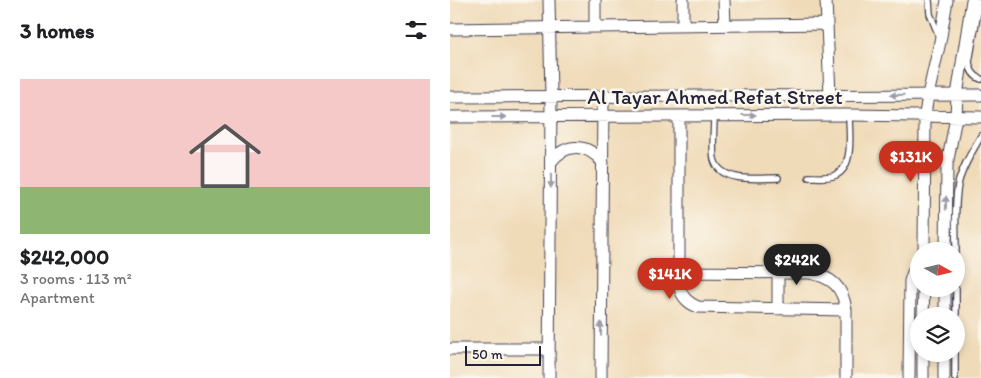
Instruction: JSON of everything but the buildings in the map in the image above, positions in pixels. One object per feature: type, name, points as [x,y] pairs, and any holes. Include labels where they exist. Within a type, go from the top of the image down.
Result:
[{"type":"street","points":[[549,0],[551,97],[549,378]]},
{"type":"street","points":[[595,0],[595,27]]},
{"type":"street","points":[[683,0],[683,26]]},
{"type":"street","points":[[724,0],[725,25]]},
{"type":"street","points":[[826,0],[830,96]]},
{"type":"street","points":[[924,242],[925,116],[947,0]]},
{"type":"street","points":[[946,242],[947,165],[956,117],[957,95],[972,0]]},
{"type":"street","points":[[450,29],[827,24]]},
{"type":"street","name":"Al Tayar Ahmed Refat Street","points":[[450,97],[981,95]]},
{"type":"street","points":[[601,378],[603,97]]},
{"type":"street","name":"Al Tayar Ahmed Refat Street","points":[[450,117],[849,115],[981,117]]},
{"type":"street","points":[[679,116],[679,287],[686,300],[698,307],[846,310]]},
{"type":"street","points":[[551,162],[567,149],[581,148],[594,153],[603,163]]},
{"type":"street","points":[[679,272],[810,273],[828,278],[836,284],[845,300],[846,378]]},
{"type":"street","points":[[778,273],[778,309]]},
{"type":"street","points":[[909,378],[910,281]]},
{"type":"street","points":[[450,349],[549,349]]},
{"type":"street","points":[[923,362],[923,378]]},
{"type":"street","points":[[944,362],[944,378]]},
{"type":"lane","points":[[929,0],[930,14],[940,42]]},
{"type":"lane","points":[[980,0],[969,62],[973,74],[981,79]]},
{"type":"lane","points":[[809,177],[831,177],[844,170],[849,156],[849,115]]},
{"type":"lane","points":[[714,116],[714,159],[722,172],[728,176],[735,177],[778,178]]},
{"type":"lane","points":[[956,242],[958,184],[981,136]]},
{"type":"lane","points":[[955,362],[955,378]]}]
